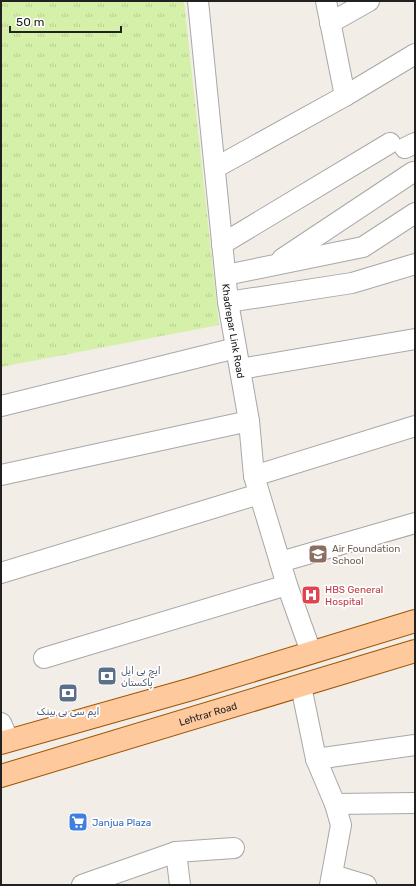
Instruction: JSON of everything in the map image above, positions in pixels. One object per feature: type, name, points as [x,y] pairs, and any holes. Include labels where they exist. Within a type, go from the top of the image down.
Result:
[{"type":"main road","points":[[4,735],[192,689],[415,621]]},
{"type":"main road","name":"Lehtrar Road","points":[[1,776],[415,651]]},
{"type":"main road","points":[[192,689],[200,716]]},
{"type":"street","name":"Khadrepar Link Road","points":[[198,1],[228,302],[249,421],[256,485],[287,584],[311,652]]},
{"type":"street","points":[[326,1],[345,96]]},
{"type":"street","points":[[330,23],[369,1]]},
{"type":"street","points":[[215,168],[345,96],[415,54]]},
{"type":"street","points":[[222,244],[403,144]]},
{"type":"street","points":[[273,265],[413,172]]},
{"type":"street","points":[[226,275],[362,247],[415,213]]},
{"type":"street","points":[[228,302],[352,283],[415,264]]},
{"type":"street","points":[[240,369],[415,339]]},
{"type":"street","points":[[1,406],[236,348]]},
{"type":"street","points":[[1,475],[249,421]]},
{"type":"street","points":[[1,573],[256,485],[415,426]]},
{"type":"street","points":[[280,562],[415,523]]},
{"type":"street","points":[[44,658],[287,584]]},
{"type":"street","points":[[301,686],[316,760],[335,804],[341,825],[331,880],[366,885]]},
{"type":"street","points":[[316,760],[415,746]]},
{"type":"street","points":[[335,804],[415,803]]},
{"type":"street","points":[[82,885],[176,852],[234,848]]},
{"type":"street","points":[[176,852],[180,885]]},
{"type":"green space","points":[[1,1],[184,1],[219,325],[1,367]]},
{"type":"place","name":"Air Foundation School","points":[[318,554]]},
{"type":"place","name":"HBS General Hospital","points":[[311,595]]},
{"type":"place","name":"ایچ بی ایل پاکستان","points":[[107,676]]},
{"type":"place","name":"ایم سی بی بینک","points":[[68,693]]},
{"type":"place","name":"Janjua Plaza","points":[[78,822]]}]
